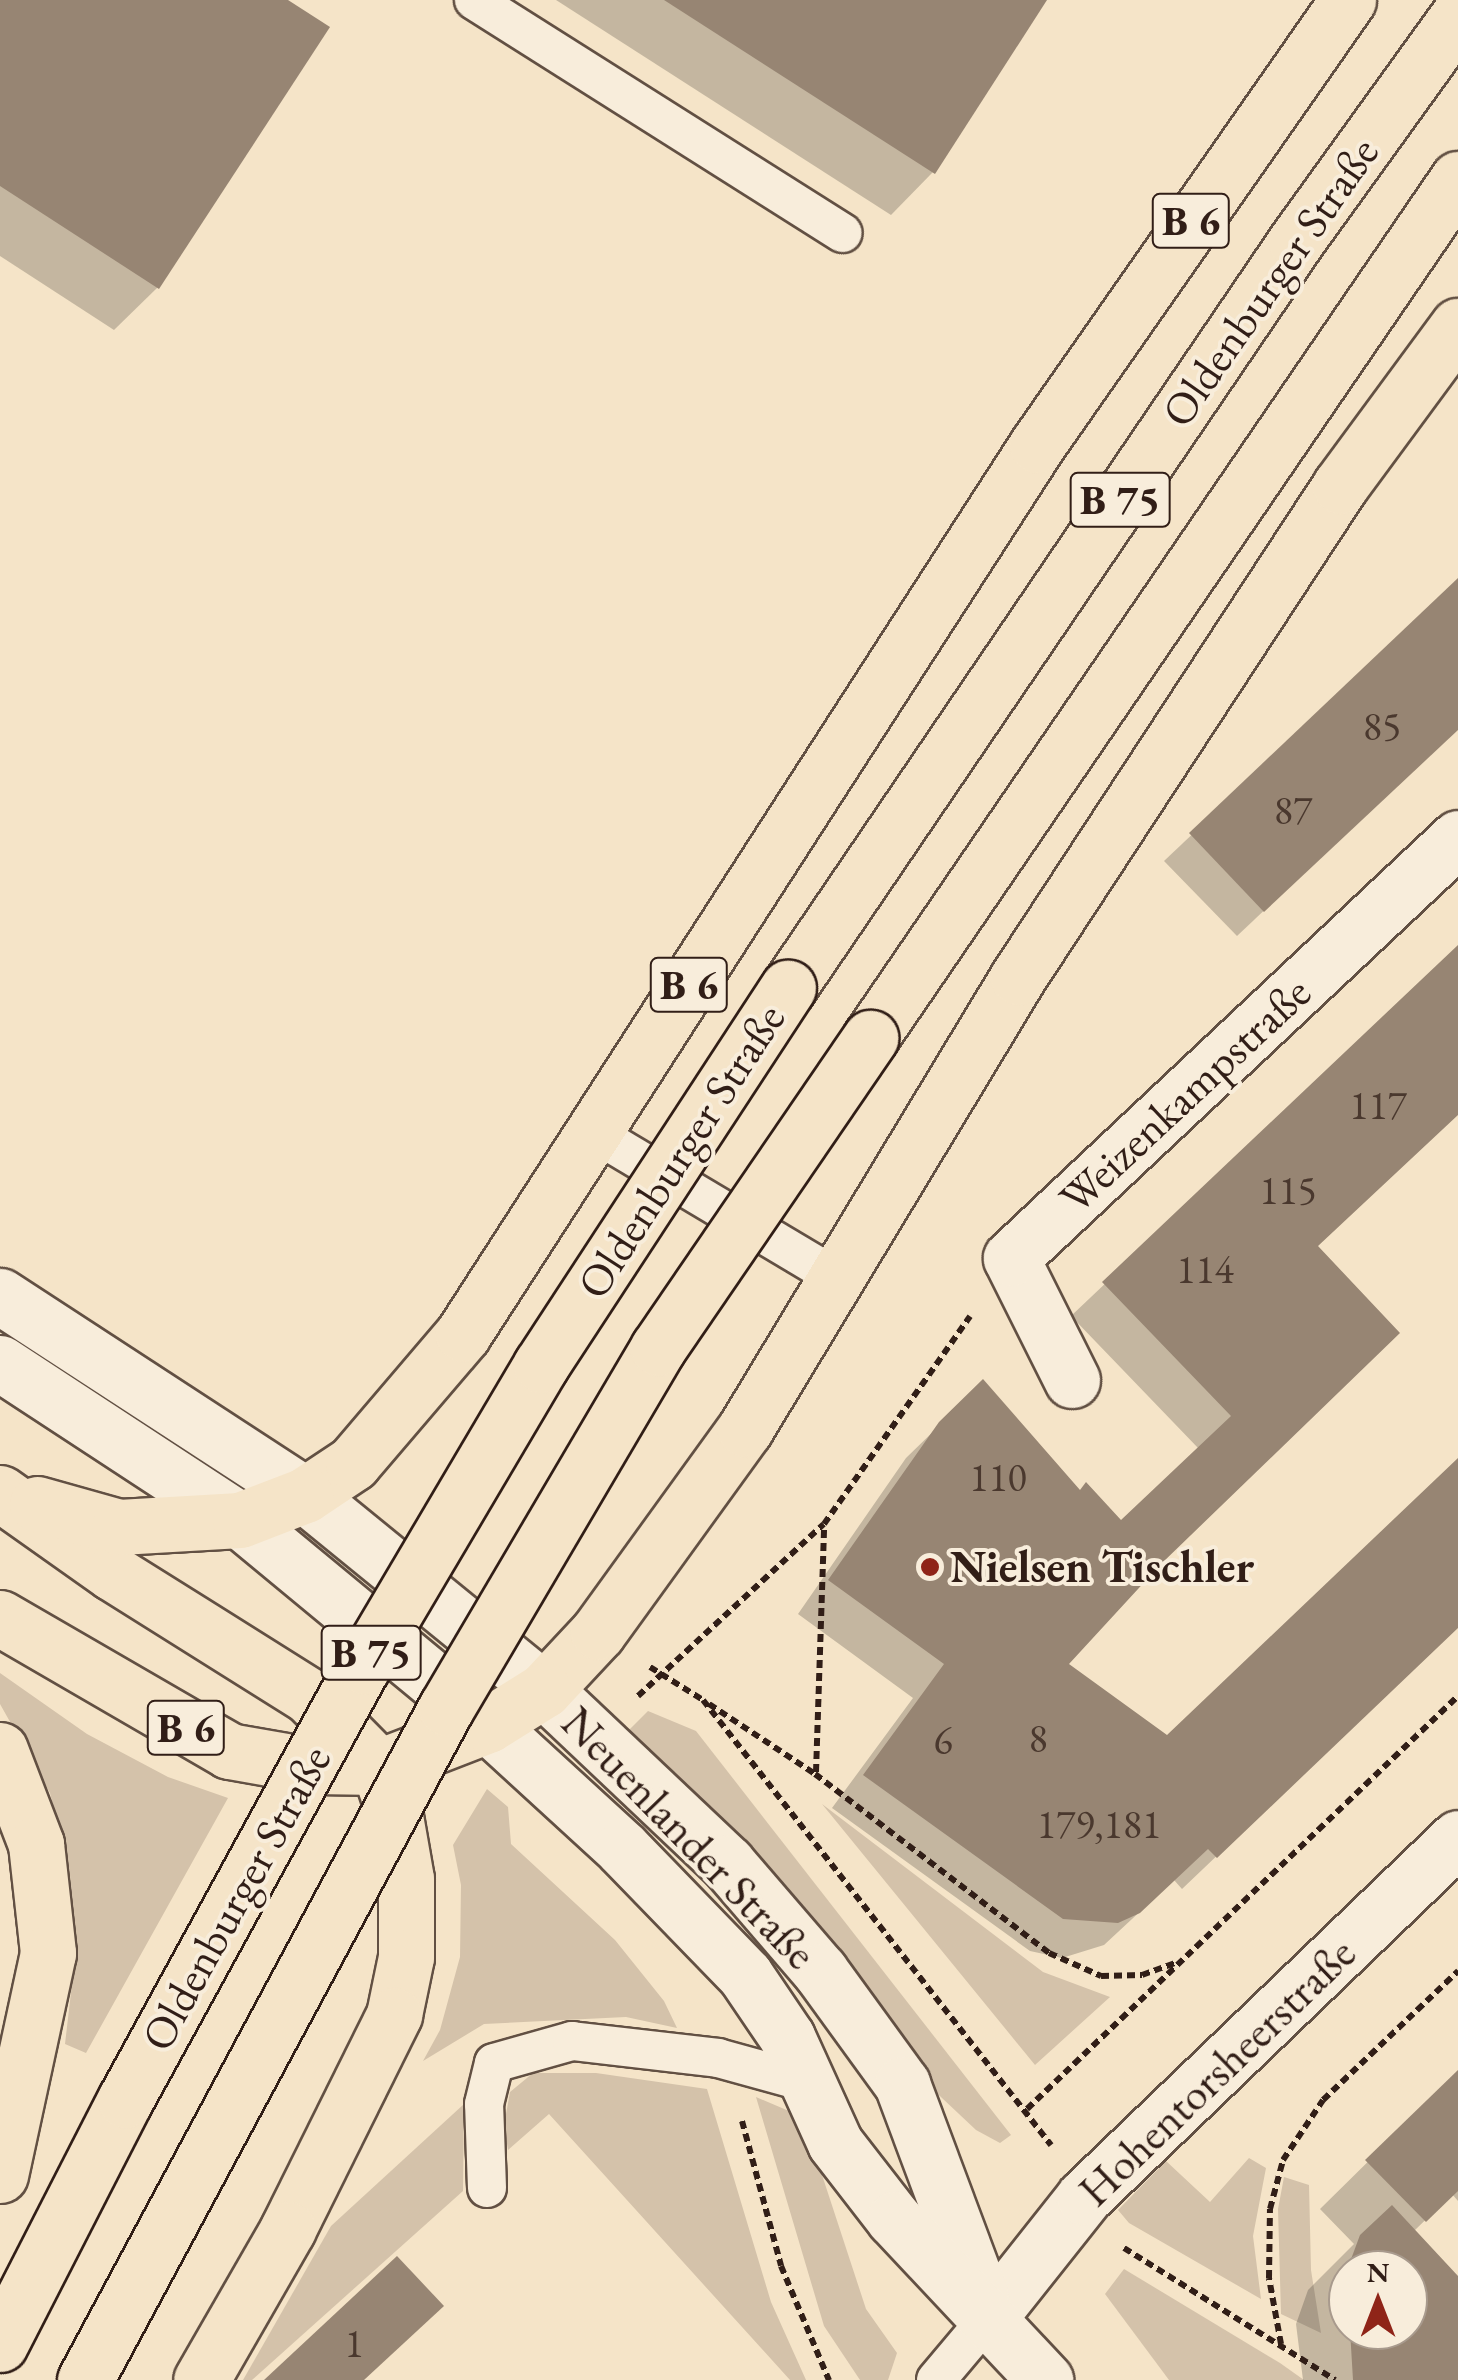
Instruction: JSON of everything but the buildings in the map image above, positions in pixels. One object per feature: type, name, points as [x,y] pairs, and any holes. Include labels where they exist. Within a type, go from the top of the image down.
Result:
[{"type":"highway","name":"B 6","points":[[1,1494],[119,1527],[240,1520],[306,1496],[353,1463],[464,1334],[1038,445],[1348,0]]},
{"type":"highway","name":"Oldenburger Straße","points":[[0,2344],[125,2100],[363,1666],[541,1366],[788,988],[1296,240],[1458,16]]},
{"type":"highway","name":"Oldenburger Straße","points":[[85,2380],[228,2102],[456,1691],[658,1348],[1458,179]]},
{"type":"highway","name":"B 6","points":[[0,1618],[229,1751],[314,1766],[379,1767],[488,1725],[544,1690],[598,1632],[745,1429],[1040,944],[1340,486],[1458,326]]},
{"type":"highway","name":"B 75","points":[[1,1494],[113,1574],[309,1696],[379,1767]]},
{"type":"highway","points":[[0,1750],[36,1844],[48,1953],[0,2175]]},
{"type":"highway","points":[[201,2380],[288,2229],[394,2016],[406,1957],[406,1879],[379,1767]]},
{"type":"street","name":"Weizenkampstraße","points":[[1011,1258],[1458,838]]},
{"type":"street","points":[[1011,1258],[1072,1380]]},
{"type":"street","name":"Neuenlander Straße","points":[[0,1296],[306,1496],[544,1690],[727,1863],[820,1971],[902,2084],[989,2317]]},
{"type":"street","name":"Neuenlander Straße","points":[[0,1363],[240,1520],[488,1725],[622,1848],[745,1975],[809,2083],[834,2143],[894,2219],[1045,2380]]},
{"type":"street","name":"Hohentorsheerstraße","points":[[989,2317],[1084,2198],[1458,1838]]},
{"type":"lane","points":[[474,0],[843,232]]},
{"type":"lane","points":[[594,1132],[836,1277]]},
{"type":"lane","points":[[487,2188],[484,2104],[494,2063],[572,2042],[718,2058],[809,2083]]},
{"type":"lane","points":[[936,2380],[989,2317]]},
{"type":"path","points":[[1011,1258],[824,1524],[660,1673],[816,1774],[1049,1953],[1101,1976],[1142,1975],[1184,1960]]},
{"type":"path","points":[[816,1774],[824,1524]]},
{"type":"path","points":[[1027,2109],[1458,1696]]},
{"type":"path","points":[[703,1700],[1027,2109],[1110,2239],[1335,2380]]},
{"type":"path","points":[[1281,2346],[1269,2278],[1270,2209],[1282,2160],[1323,2100],[1458,1971]]},
{"type":"shaded area","points":[[0,1673],[87,1734],[168,1777],[228,1798],[86,2053],[65,2044],[75,1958],[70,1876],[50,1793],[0,1704]]},
{"type":"shaded area","points":[[648,1711],[696,1731],[1011,2135],[1000,2143],[976,2130],[925,2082],[627,1732]]},
{"type":"shaded area","points":[[487,1789],[508,1807],[511,1844],[615,1940],[664,2001],[677,2028],[626,2017],[484,2024],[423,2061],[440,2030],[460,1957],[461,1885],[453,1845]]},
{"type":"shaded area","points":[[822,1804],[1043,1972],[1110,1997],[1035,2065]]},
{"type":"shaded area","points":[[533,2073],[596,2073],[707,2089],[771,2302],[806,2380],[790,2380],[549,2114],[508,2150],[504,2125],[510,2092]]},
{"type":"shaded area","points":[[756,2097],[803,2117],[866,2309],[897,2353],[888,2380],[860,2380],[824,2326]]},
{"type":"shaded area","points":[[464,2104],[463,2191],[252,2380],[243,2380],[331,2226]]},
{"type":"shaded area","points":[[1249,2158],[1266,2168],[1253,2236],[1261,2299],[1129,2223],[1118,2210],[1166,2161],[1210,2202]]},
{"type":"shaded area","points":[[1284,2177],[1309,2185],[1311,2270],[1321,2333],[1281,2314],[1278,2209]]},
{"type":"shaded area","points":[[1124,2269],[1304,2380],[1169,2380],[1105,2294]]},
{"type":"place","name":"Nielsen Tischler","points":[[930,1567]]}]
